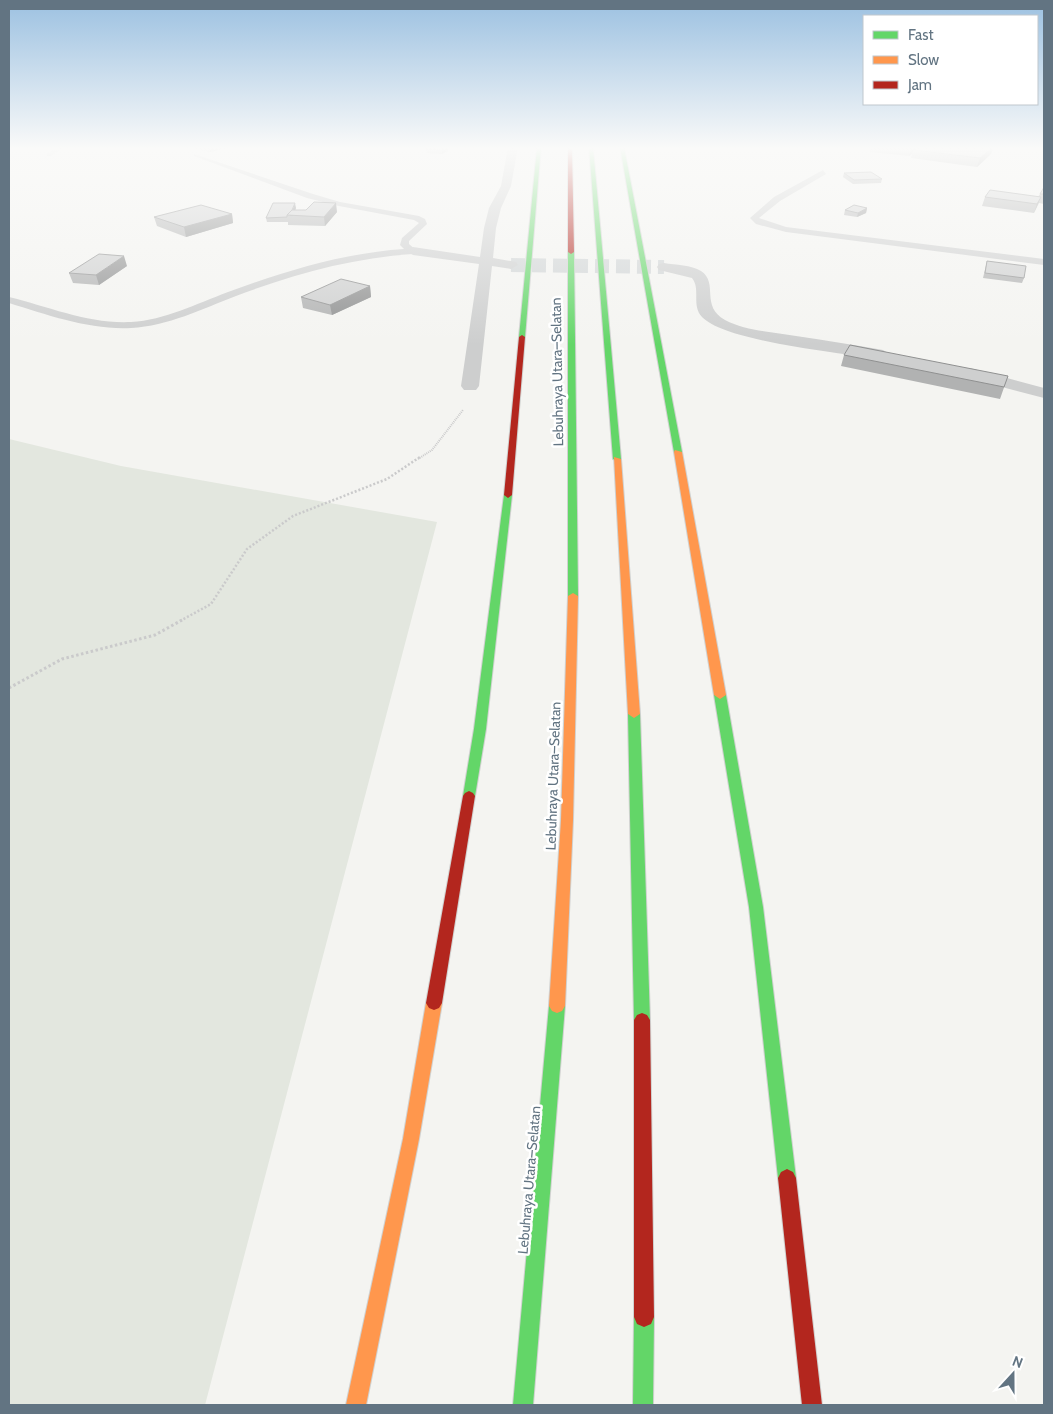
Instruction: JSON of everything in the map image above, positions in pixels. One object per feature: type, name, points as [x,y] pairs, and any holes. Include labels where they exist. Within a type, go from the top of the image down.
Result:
[{"type":"main road","points":[[356,1405],[411,1139],[480,729],[504,534],[533,213]]},
{"type":"main road","name":"Lebuhraya Utara–Selatan","points":[[523,1405],[548,1144],[564,889],[570,736],[574,537],[571,213]]},
{"type":"main road","points":[[596,213],[623,540],[635,738],[645,1165],[643,1405]]},
{"type":"main road","points":[[634,213],[696,552],[756,907],[812,1405]]},
{"type":"street","points":[[470,386],[484,263],[494,213]]},
{"type":"street","points":[[413,251],[484,263],[511,265]]},
{"type":"street","points":[[664,267],[698,274],[702,278],[703,306],[707,315],[733,328],[758,334],[897,357]]},
{"type":"street","points":[[956,369],[1044,393]]},
{"type":"lane","points":[[388,213],[416,218],[422,221],[423,224],[405,240],[404,245],[413,251]]},
{"type":"lane","points":[[760,213],[754,218],[758,222],[786,228],[1044,262]]},
{"type":"lane","points":[[9,300],[88,322],[132,325],[170,318],[272,280],[325,265],[376,253],[413,251]]},
{"type":"path","points":[[9,688],[62,659],[155,636],[211,604],[247,550],[293,516],[387,480],[432,450],[462,412],[470,386]]},
{"type":"shaded area","points":[[9,439],[121,466],[437,522],[205,1405],[9,1405]]},
{"type":"building","points":[[170,213],[232,214],[184,227],[154,217]]},
{"type":"building","points":[[268,213],[289,213],[287,217],[266,218]]},
{"type":"building","points":[[289,213],[327,213],[324,217],[287,215]]},
{"type":"building","points":[[99,254],[124,256],[96,275],[69,273]]},
{"type":"building","points":[[987,261],[1026,266],[1024,278],[985,273]]},
{"type":"building","points":[[341,279],[370,286],[330,305],[301,297]]},
{"type":"building","points":[[850,345],[1008,376],[1004,387],[844,355]]},
{"type":"tunnel","points":[[511,265],[664,267]]},
{"type":"traffic: fast","points":[[522,337],[533,213]]},
{"type":"traffic: fast","points":[[596,213],[617,459]]},
{"type":"traffic: fast","points":[[634,213],[678,452]]},
{"type":"traffic: fast","points":[[571,252],[573,596]]},
{"type":"traffic: fast","points":[[469,796],[480,729],[508,495]]},
{"type":"traffic: fast","points":[[720,695],[756,907],[787,1178]]},
{"type":"traffic: fast","points":[[634,714],[642,1020]]},
{"type":"traffic: fast","points":[[523,1405],[557,1006]]},
{"type":"traffic: fast","points":[[643,1405],[644,1317]]},
{"type":"traffic: slow","points":[[678,452],[720,695]]},
{"type":"traffic: slow","points":[[617,459],[634,714]]},
{"type":"traffic: slow","points":[[557,1006],[567,820],[573,596]]},
{"type":"traffic: slow","points":[[356,1405],[411,1139],[434,1003]]},
{"type":"traffic: jam","points":[[571,213],[571,252]]},
{"type":"traffic: jam","points":[[508,495],[522,337]]},
{"type":"traffic: jam","points":[[434,1003],[469,796]]},
{"type":"traffic: jam","points":[[642,1020],[644,1317]]},
{"type":"traffic: jam","points":[[787,1178],[812,1405]]}]
